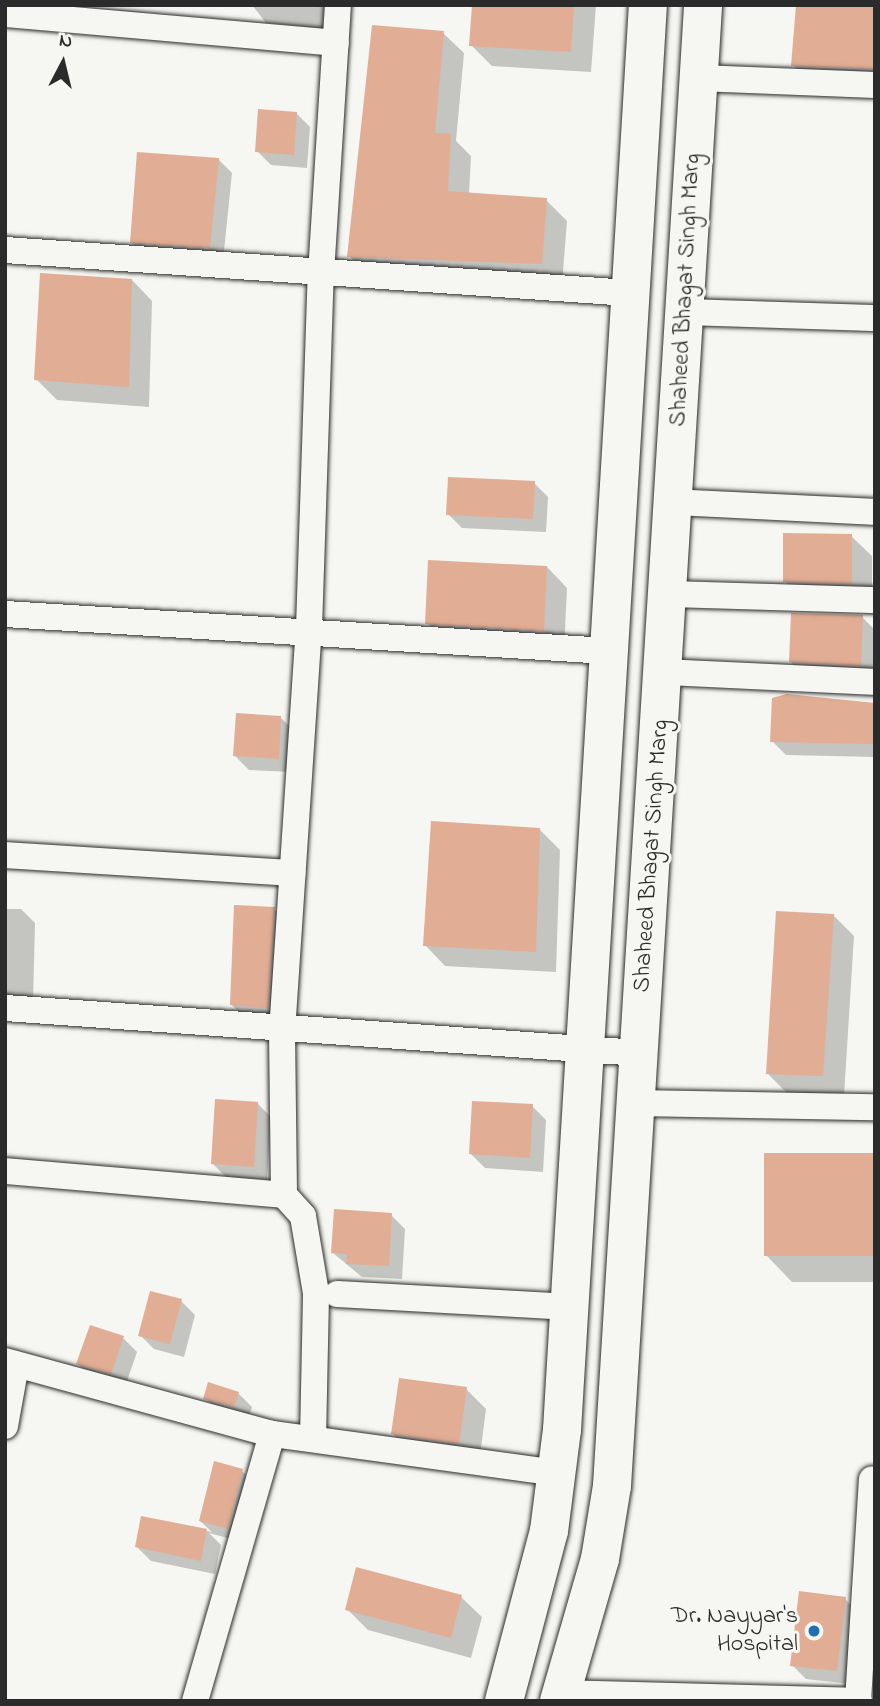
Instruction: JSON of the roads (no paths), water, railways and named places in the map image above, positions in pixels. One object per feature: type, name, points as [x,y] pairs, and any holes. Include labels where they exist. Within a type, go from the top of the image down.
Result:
[{"type":"street","points":[[313,1439],[316,1293],[303,1216],[284,1195],[282,1032],[309,628],[321,274],[338,5]]},
{"type":"street","points":[[504,1701],[549,1531],[556,1473],[648,5]]},
{"type":"street","name":"Shaheed Bhagat Singh Marg","points":[[560,1697],[600,1559],[612,1486],[703,5]]},
{"type":"street","points":[[5,15],[336,43]]},
{"type":"street","points":[[699,78],[875,85]]},
{"type":"street","points":[[5,250],[321,274],[629,293]]},
{"type":"street","points":[[684,312],[875,318]]},
{"type":"street","points":[[673,502],[875,512]]},
{"type":"street","points":[[667,594],[875,600]]},
{"type":"street","points":[[5,614],[309,628],[608,651]]},
{"type":"street","points":[[664,672],[875,682]]},
{"type":"street","points":[[5,855],[292,873]]},
{"type":"street","points":[[5,1008],[282,1032],[639,1053]]},
{"type":"street","points":[[635,1103],[875,1107]]},
{"type":"street","points":[[5,1171],[284,1195]]},
{"type":"street","points":[[337,1294],[567,1307]]},
{"type":"street","points":[[5,1426],[11,1363],[272,1434],[556,1473]]},
{"type":"street","points":[[195,1701],[272,1434]]},
{"type":"street","points":[[560,1697],[858,1701],[872,1479]]},
{"type":"place","name":"Dr. Nayyar's Hospital","points":[[814,1631]]}]
